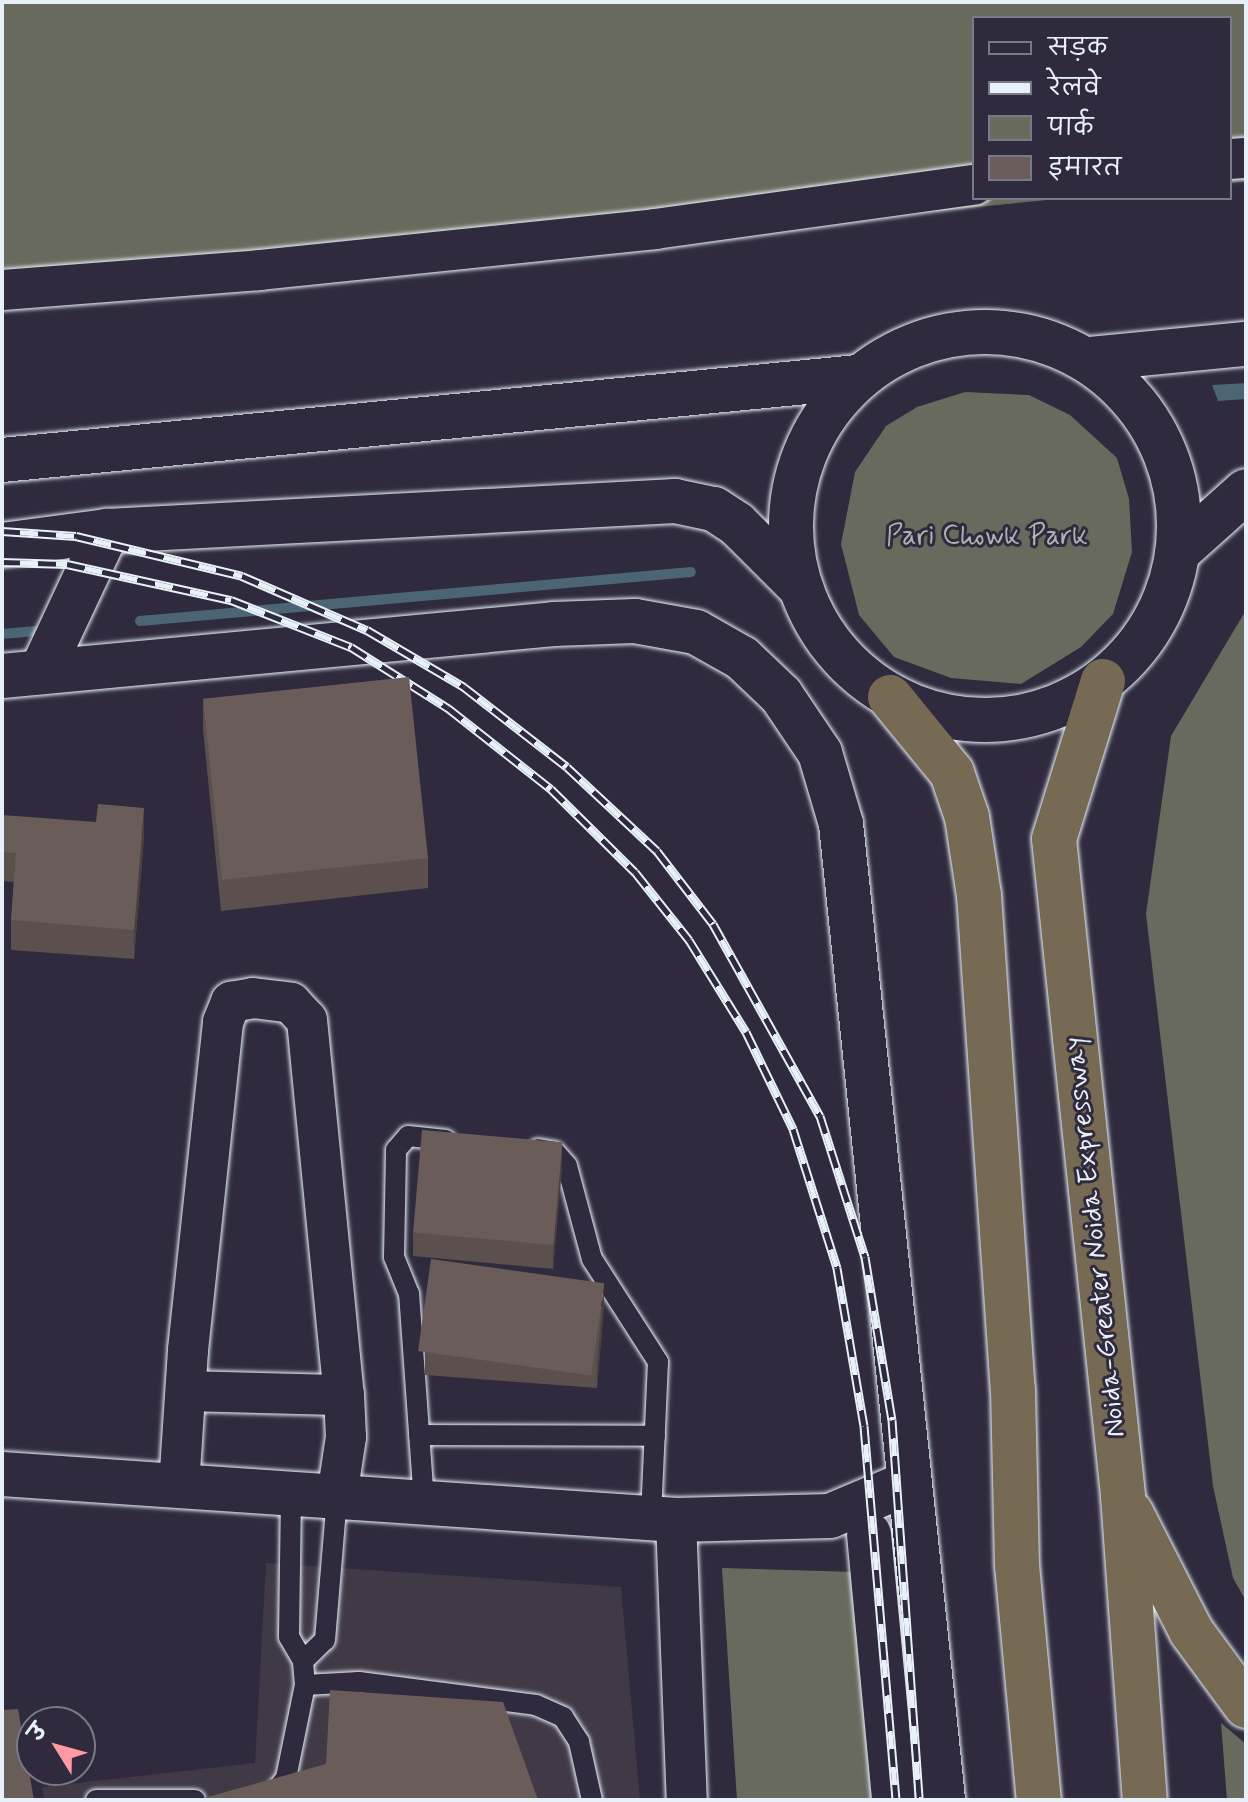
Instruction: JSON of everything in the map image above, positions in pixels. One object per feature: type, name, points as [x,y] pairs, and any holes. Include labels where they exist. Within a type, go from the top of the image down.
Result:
[{"type":"highway","name":"Noida-Greater Noida Expressway","points":[[1103,681],[1054,839],[1123,1496],[1145,1800]]},
{"type":"highway","points":[[890,697],[952,773],[967,817],[979,895],[1013,1390],[1017,1565],[1039,1800]]},
{"type":"highway","points":[[1123,1496],[1191,1631],[1246,1706]]},
{"type":"street","points":[[2,290],[259,270],[655,229],[972,185]]},
{"type":"street","points":[[971,330],[1032,336],[1089,359],[1132,396],[1162,443],[1178,496],[1178,552],[1165,602],[1139,645],[1103,681],[1054,708],[999,721],[942,717],[890,697],[851,668],[820,630],[799,586],[790,530],[798,473],[819,420],[858,377],[911,345],[971,330]]},
{"type":"street","points":[[1089,359],[1246,344]]},
{"type":"street","points":[[2,460],[858,377]]},
{"type":"street","points":[[1178,552],[1246,491]]},
{"type":"street","points":[[2,545],[107,531],[675,501],[714,509],[737,524],[799,586]]},
{"type":"street","points":[[22,674],[107,531]]},
{"type":"street","points":[[22,674],[554,624],[635,621],[696,632],[742,658],[781,695],[820,753],[841,824],[943,1800]]},
{"type":"street","points":[[179,1486],[223,1022],[231,1002],[253,998],[291,1003],[307,1020],[344,1395],[346,1437],[337,1496]]},
{"type":"street","points":[[187,1391],[344,1395]]},
{"type":"street","points":[[2,1474],[663,1519],[830,1516],[908,1483]]},
{"type":"street","points":[[830,1516],[916,1556]]},
{"type":"street","points":[[663,1519],[687,1800]]},
{"type":"street","points":[[869,1534],[894,1800]]},
{"type":"lane","points":[[424,1502],[409,1294],[394,1257],[396,1150],[408,1136],[471,1142]]},
{"type":"lane","points":[[517,1147],[555,1152],[567,1166],[592,1259],[658,1362],[655,1436],[663,1519]]},
{"type":"lane","points":[[419,1435],[655,1436]]},
{"type":"lane","points":[[257,1800],[274,1793],[286,1778],[305,1685],[303,1661],[289,1637],[291,1493]]},
{"type":"lane","points":[[303,1661],[325,1640],[337,1496]]},
{"type":"lane","points":[[305,1685],[359,1682],[536,1705],[563,1717],[579,1742],[592,1800]]},
{"type":"lane","points":[[96,1800],[195,1800]]},
{"type":"shaded area","points":[[266,1563],[621,1587],[640,1800],[44,1800],[42,1787],[96,1786],[96,1781],[255,1763]]},
{"type":"green space","points":[[2,2],[1246,2],[1246,181],[1232,183],[1232,16],[972,16],[972,200],[1048,200],[2,301]]},
{"type":"green space","name":"Pari Chowk Park","points":[[965,392],[1029,395],[1070,415],[1117,458],[1129,499],[1132,552],[1113,614],[1081,647],[1021,684],[951,678],[894,657],[859,615],[841,544],[855,472],[886,426],[917,407]]},
{"type":"green space","points":[[1246,610],[1246,1601],[1233,1578],[1213,1486],[1146,914],[1171,736]]},
{"type":"green space","points":[[722,1568],[891,1573],[924,1622],[936,1800],[737,1800]]},
{"type":"green space","points":[[1221,1723],[1246,1744],[1246,1800],[1227,1800]]},
{"type":"water","points":[[1246,383],[1246,399],[1218,401],[1212,385]]},
{"type":"building","points":[[409,677],[428,858],[222,880],[203,699]]},
{"type":"building","points":[[98,804],[144,808],[134,930],[11,920],[16,853],[2,852],[2,815],[96,822]]},
{"type":"building","points":[[422,1130],[562,1142],[553,1245],[413,1233]]},
{"type":"building","points":[[431,1259],[604,1283],[591,1375],[418,1351]]},
{"type":"building","points":[[330,1690],[503,1702],[538,1800],[197,1800],[326,1764]]},
{"type":"building","points":[[16,1709],[16,1786],[32,1786],[34,1800],[2,1800],[2,1710]]},
{"type":"waterway","points":[[140,621],[691,572]]},
{"type":"waterway","points":[[2,634],[48,630]]},
{"type":"railway","points":[[2,531],[76,536],[242,576],[367,630],[464,687],[567,767],[657,851],[713,924],[820,1116],[865,1257],[892,1420],[919,1800]]},
{"type":"railway","points":[[2,562],[67,564],[231,600],[351,647],[448,708],[551,789],[635,872],[689,940],[746,1032],[793,1129],[837,1268],[864,1426],[896,1800]]}]
